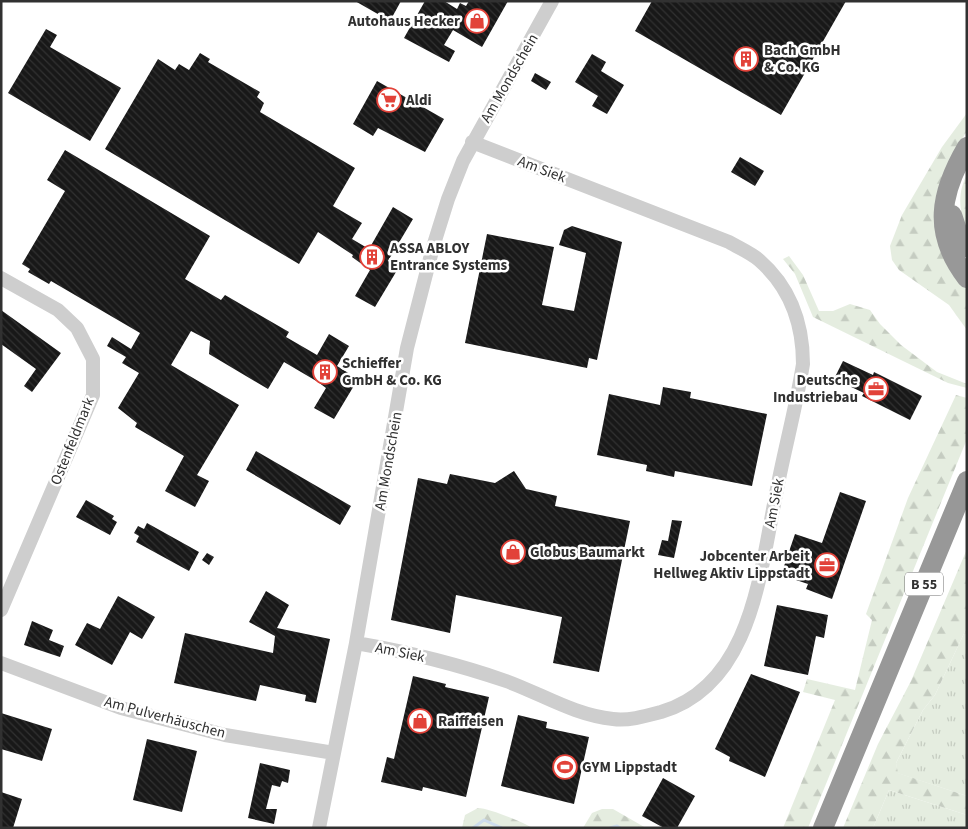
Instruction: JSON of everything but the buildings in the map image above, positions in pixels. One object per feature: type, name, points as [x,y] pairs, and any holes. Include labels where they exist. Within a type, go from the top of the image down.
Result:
[{"type":"highway","points":[[967,147],[948,183],[943,208],[948,245],[967,278]]},
{"type":"highway","points":[[967,162],[953,192],[951,210],[955,227],[967,247]]},
{"type":"highway","name":"B 55","points":[[823,828],[967,481]]},
{"type":"highway","name":"B 55","points":[[836,828],[967,515]]},
{"type":"street","name":"Am Mondschein","points":[[319,828],[356,643],[408,345],[448,199],[472,142],[552,1]]},
{"type":"street","name":"Am Siek","points":[[356,643],[413,653],[472,669],[509,682],[581,713],[614,719],[641,718],[675,708],[708,687],[729,660],[745,628],[757,589],[802,364],[803,347],[799,324],[789,297],[773,274],[758,259],[729,242],[472,142]]},
{"type":"street","name":"Ostenfeldmark","points":[[1,278],[58,310],[77,328],[93,359],[93,395],[1,610]]},
{"type":"street","name":"Am Pulverhäuschen","points":[[1,663],[121,708],[225,734],[334,753]]},
{"type":"green space","points":[[967,113],[967,131],[954,152],[955,275],[967,290],[967,330],[949,305],[899,270],[892,260],[890,246],[902,215],[942,147]]},
{"type":"green space","points":[[967,174],[967,231],[962,216],[960,196]]},
{"type":"green space","points":[[789,256],[803,275],[819,311],[833,311],[850,304],[870,310],[880,324],[901,345],[937,372],[967,384],[967,388],[948,383],[813,317],[795,274],[783,259]]},
{"type":"green space","points":[[956,395],[967,398],[967,439],[808,828],[783,828],[835,700],[803,692],[807,679],[855,690],[872,620],[866,614],[908,498]]},
{"type":"green space","points":[[967,549],[967,627],[935,695],[923,710],[896,763],[898,773],[967,796],[967,815],[889,790],[873,828],[843,828],[878,744],[911,681]]},
{"type":"green space","points":[[967,627],[967,796],[897,773],[896,763],[923,710],[935,695]]},
{"type":"green space","points":[[889,790],[967,815],[967,828],[873,828]]},
{"type":"green space","points":[[478,808],[514,819],[533,828],[462,828],[465,815]]},
{"type":"green space","points":[[602,809],[613,809],[646,828],[583,828],[592,813]]},
{"type":"waterway","points":[[473,828],[484,820],[502,828]]},
{"type":"waterway","points":[[610,828],[617,826],[620,828]]},
{"type":"place","name":"Autohaus Hecker","points":[[477,21]]},
{"type":"place","name":"Bach GmbH & Co. KG","points":[[746,59]]},
{"type":"place","name":"Aldi","points":[[389,100]]},
{"type":"place","name":"ASSA ABLOY Entrance Systems","points":[[372,257]]},
{"type":"place","name":"Schieffer GmbH & Co. KG","points":[[325,372]]},
{"type":"place","name":"Deutsche Industriebau","points":[[876,389]]},
{"type":"place","name":"Globus Baumarkt","points":[[513,552]]},
{"type":"place","name":"Jobcenter Arbeit Hellweg Aktiv Lippstadt","points":[[827,565]]},
{"type":"place","name":"Raiffeisen","points":[[420,721]]},
{"type":"place","name":"GYM Lippstadt","points":[[565,767]]}]
